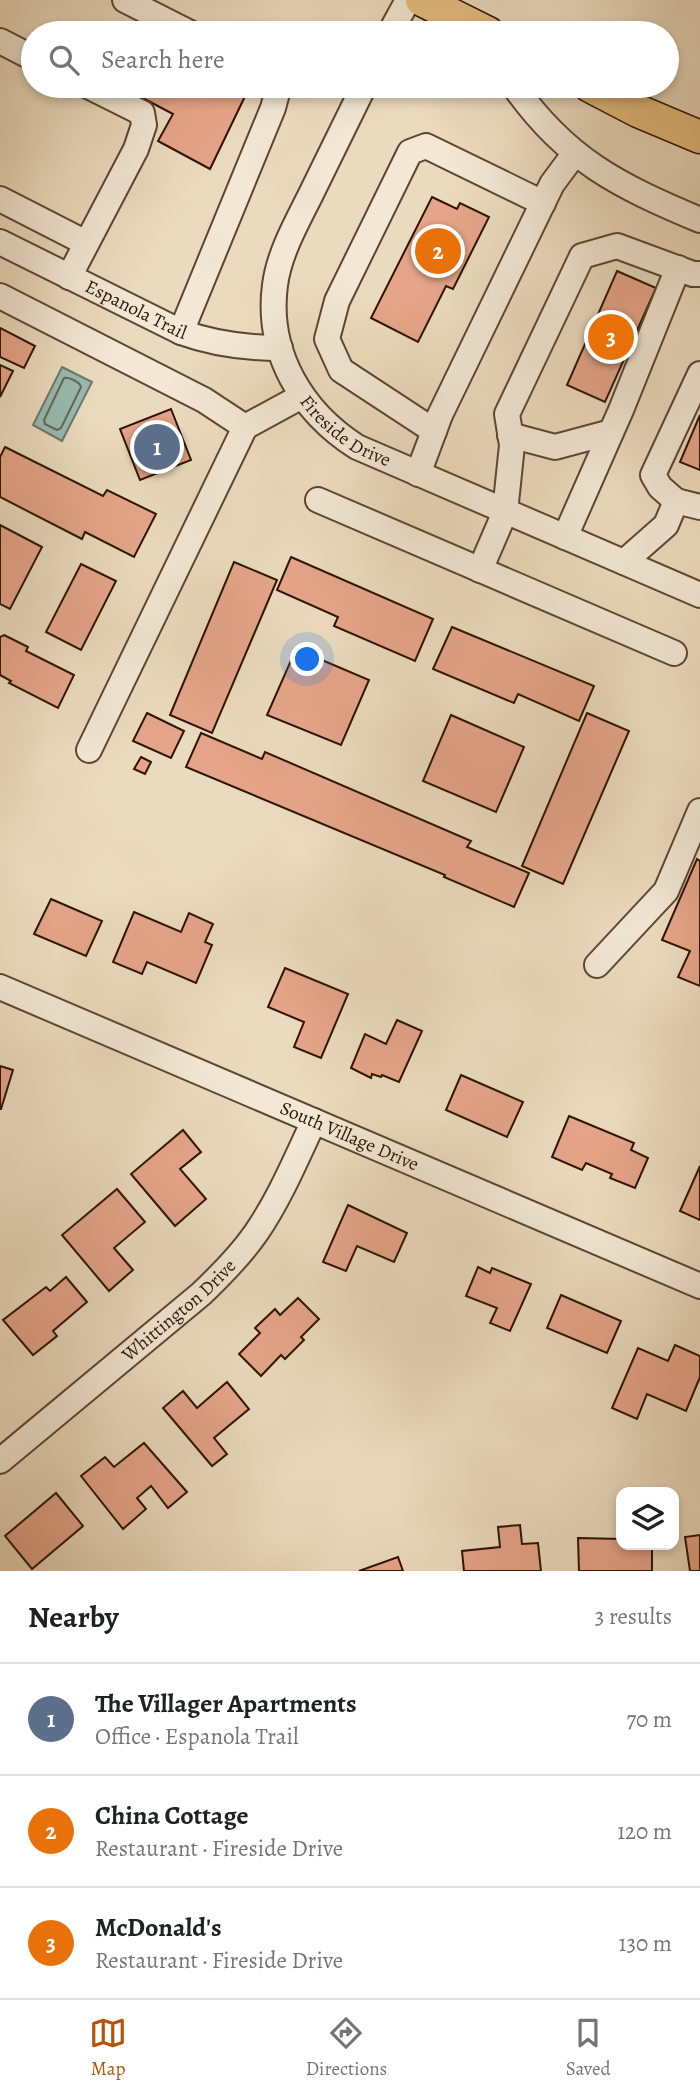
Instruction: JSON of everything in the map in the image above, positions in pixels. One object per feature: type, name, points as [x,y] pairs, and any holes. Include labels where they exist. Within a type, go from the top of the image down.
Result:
[{"type":"main road","points":[[422,0],[463,21]]},
{"type":"main road","points":[[613,98],[700,137]]},
{"type":"street","points":[[125,0],[166,21]]},
{"type":"street","points":[[397,21],[408,0]]},
{"type":"street","points":[[0,41],[21,52]]},
{"type":"street","points":[[69,277],[136,149],[144,125],[142,113],[112,98]]},
{"type":"street","points":[[181,332],[276,98]]},
{"type":"street","name":"Fireside Drive","points":[[358,98],[279,265],[275,287],[275,320],[280,348],[302,396],[316,415],[335,433],[357,447],[700,595]]},
{"type":"street","points":[[523,98],[534,114],[575,153],[601,173],[645,197],[700,220]]},
{"type":"street","points":[[434,431],[341,370],[327,339],[337,302],[410,152],[426,146],[543,203]]},
{"type":"street","points":[[418,474],[434,431],[552,184],[575,153]]},
{"type":"street","points":[[0,199],[86,243]]},
{"type":"street","name":"Espanola Trail","points":[[0,242],[181,332],[222,344],[248,348],[280,348]]},
{"type":"street","points":[[480,570],[505,512],[512,445],[507,414],[582,256],[617,246],[689,271],[611,432],[565,537]]},
{"type":"street","points":[[0,296],[204,400],[245,427]]},
{"type":"street","points":[[700,374],[653,475],[660,487],[676,501],[700,507]]},
{"type":"street","points":[[89,750],[245,427],[302,396]]},
{"type":"street","points":[[510,435],[555,447],[611,432]]},
{"type":"street","points":[[318,500],[674,653]]},
{"type":"street","points":[[624,562],[666,525],[676,501]]},
{"type":"street","points":[[597,965],[666,891],[700,811]]},
{"type":"street","name":"South Village Drive","points":[[0,987],[700,1286]]},
{"type":"street","name":"Whittington Drive","points":[[0,1461],[201,1294],[230,1265],[256,1234],[277,1199],[314,1121]]},
{"type":"water","points":[[62,367],[92,382],[62,441],[33,425]]},
{"type":"building","points":[[143,98],[244,98],[210,169],[158,141],[173,114]]},
{"type":"building","points":[[432,197],[457,209],[460,203],[489,217],[453,289],[446,286],[418,342],[371,318]]},
{"type":"building","points":[[617,271],[656,288],[605,402],[567,385]]},
{"type":"building","points":[[0,328],[35,346],[24,368],[0,357]]},
{"type":"building","points":[[0,365],[13,371],[0,397]]},
{"type":"building","points":[[171,409],[191,460],[140,480],[120,429]]},
{"type":"building","points":[[700,415],[700,470],[680,462]]},
{"type":"building","points":[[5,447],[103,496],[107,490],[156,514],[134,557],[85,532],[82,539],[0,497],[0,457]]},
{"type":"building","points":[[0,525],[42,547],[10,609],[0,604]]},
{"type":"building","points":[[291,557],[433,619],[415,661],[334,626],[338,617],[277,590]]},
{"type":"building","points":[[234,562],[277,580],[212,733],[170,715]]},
{"type":"building","points":[[81,564],[116,581],[81,650],[46,632]]},
{"type":"building","points":[[452,627],[594,686],[579,721],[518,694],[514,703],[433,669]]},
{"type":"building","points":[[4,635],[28,647],[26,651],[74,675],[58,708],[9,683],[11,681],[0,675],[0,637]]},
{"type":"building","points":[[296,649],[369,680],[341,745],[267,715]]},
{"type":"building","points":[[147,713],[184,731],[171,758],[133,741]]},
{"type":"building","points":[[587,713],[629,731],[563,884],[522,866]]},
{"type":"building","points":[[451,715],[524,747],[496,812],[423,781]]},
{"type":"building","points":[[201,733],[262,759],[265,752],[471,841],[467,847],[529,873],[514,907],[444,877],[445,875],[186,767]]},
{"type":"building","points":[[141,757],[151,762],[145,774],[134,769]]},
{"type":"building","points":[[697,859],[700,861],[700,986],[678,977],[690,951],[662,940]]},
{"type":"building","points":[[51,899],[102,921],[86,956],[34,934]]},
{"type":"building","points":[[134,912],[181,932],[189,913],[213,924],[205,942],[212,945],[196,983],[147,962],[142,974],[113,962]]},
{"type":"building","points":[[285,968],[348,994],[321,1058],[294,1047],[304,1022],[268,1007]]},
{"type":"building","points":[[397,1020],[422,1031],[399,1082],[382,1075],[372,1074],[371,1078],[351,1068],[365,1034],[386,1044]]},
{"type":"building","points":[[0,1066],[13,1070],[1,1109],[0,1109]]},
{"type":"building","points":[[461,1075],[523,1102],[507,1137],[446,1110]]},
{"type":"building","points":[[569,1116],[634,1143],[631,1150],[648,1158],[635,1188],[610,1178],[612,1174],[586,1163],[582,1170],[552,1157]]},
{"type":"building","points":[[183,1130],[201,1152],[180,1169],[206,1199],[175,1226],[131,1174]]},
{"type":"building","points":[[700,1166],[700,1220],[680,1211]]},
{"type":"building","points":[[117,1189],[145,1222],[114,1248],[133,1270],[109,1291],[62,1235]]},
{"type":"building","points":[[348,1205],[407,1233],[394,1262],[357,1246],[346,1271],[323,1262]]},
{"type":"building","points":[[478,1267],[490,1273],[492,1268],[531,1284],[510,1331],[490,1323],[497,1308],[466,1296]]},
{"type":"building","points":[[66,1277],[87,1302],[53,1331],[57,1336],[33,1355],[3,1320],[46,1287],[50,1291]]},
{"type":"building","points":[[561,1295],[621,1321],[607,1353],[547,1328]]},
{"type":"building","points":[[298,1298],[319,1319],[301,1337],[304,1340],[285,1359],[281,1355],[261,1376],[239,1354],[260,1333],[255,1328],[275,1309],[280,1315]]},
{"type":"building","points":[[675,1345],[700,1356],[700,1377],[686,1411],[647,1394],[637,1419],[612,1408],[638,1348],[668,1361]]},
{"type":"building","points":[[227,1382],[249,1409],[214,1438],[227,1454],[212,1466],[163,1408],[183,1391],[197,1408]]},
{"type":"building","points":[[144,1443],[187,1492],[168,1508],[151,1486],[137,1498],[146,1509],[123,1529],[81,1476],[105,1457],[114,1467]]},
{"type":"building","points":[[56,1493],[83,1526],[32,1569],[5,1536]]},
{"type":"building","points":[[520,1525],[522,1544],[538,1543],[541,1571],[464,1571],[462,1551],[500,1547],[498,1527]]},
{"type":"building","points":[[700,1535],[700,1571],[690,1571],[685,1537]]},
{"type":"building","points":[[578,1538],[616,1539],[616,1550],[652,1550],[652,1571],[579,1571]]},
{"type":"building","points":[[398,1557],[403,1571],[359,1571]]},
{"type":"place","name":"China Cottage","points":[[438,251]]},
{"type":"place","name":"McDonald's","points":[[611,337]]},
{"type":"place","name":"The Villager Apartments","points":[[157,447]]}]
